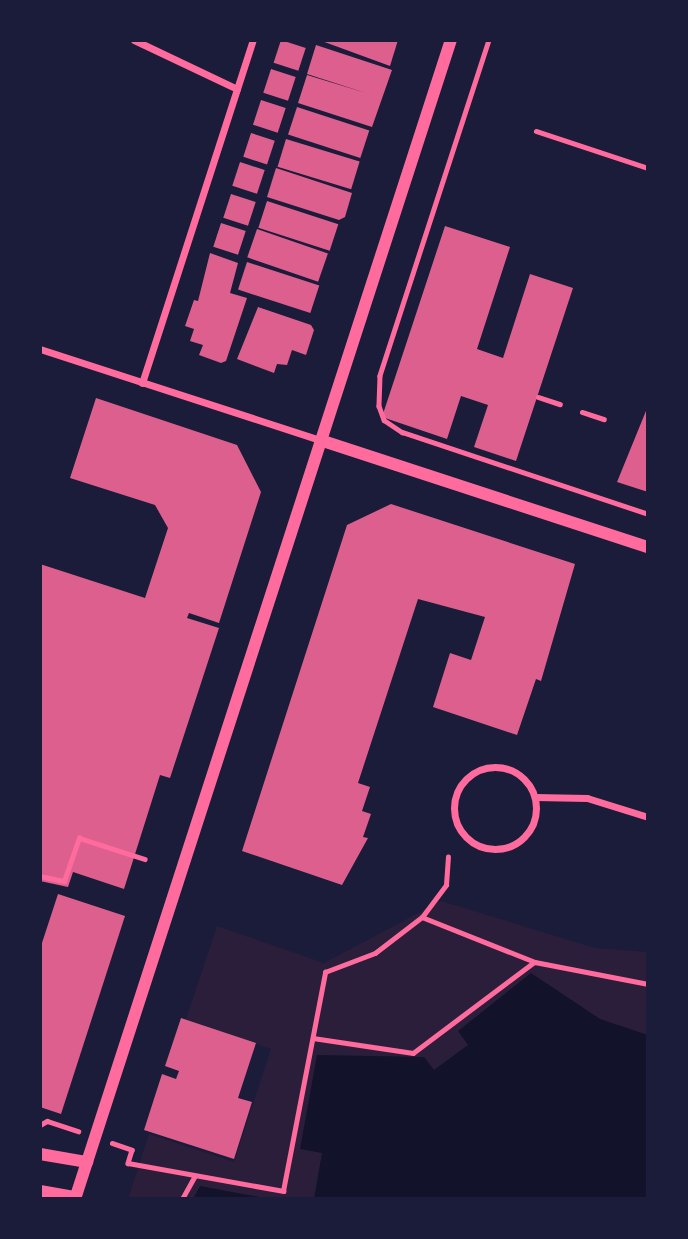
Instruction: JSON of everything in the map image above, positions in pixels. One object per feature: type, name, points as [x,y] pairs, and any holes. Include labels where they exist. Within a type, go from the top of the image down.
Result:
[{"type":"street","points":[[134,40],[237,89]]},
{"type":"street","points":[[142,383],[253,40]]},
{"type":"street","points":[[40,1191],[75,1198],[451,40]]},
{"type":"street","points":[[40,349],[648,547]]},
{"type":"street","points":[[484,768],[505,768],[518,774],[535,797],[536,811],[529,831],[512,845],[499,849],[471,842],[454,819],[457,790],[465,779],[484,768]]},
{"type":"street","points":[[535,797],[587,798],[648,817]]},
{"type":"street","points":[[40,1154],[87,1162]]},
{"type":"path","points":[[382,427],[384,420],[379,406],[380,376],[489,40]]},
{"type":"path","points":[[536,131],[648,168]]},
{"type":"path","points":[[538,397],[560,404]]},
{"type":"path","points":[[582,412],[604,419]]},
{"type":"path","points":[[384,420],[419,439],[648,514]]},
{"type":"path","points":[[40,876],[64,881],[79,838],[145,859]]},
{"type":"path","points":[[121,1146],[132,1150],[128,1163],[283,1191],[325,972],[374,953],[422,917],[446,885],[448,857]]},
{"type":"path","points":[[422,917],[535,962],[648,984]]},
{"type":"path","points":[[313,1038],[413,1053],[535,962]]},
{"type":"path","points":[[40,1125],[47,1121],[58,1125]]},
{"type":"path","points":[[181,1199],[195,1175]]},
{"type":"shaded area","points":[[441,901],[595,948],[648,952],[648,1199],[128,1199],[149,1134],[234,1162],[271,1049],[186,1019],[217,926],[324,963]]},
{"type":"shaded area","points":[[531,973],[600,1019],[648,1035],[648,1199],[314,1199],[322,1153],[300,1149],[317,1055],[424,1057],[434,1070],[468,1045],[458,1031]]},
{"type":"shaded area","points":[[200,1186],[270,1199],[193,1199]]},
{"type":"building","points":[[281,40],[306,48],[298,71],[274,63]]},
{"type":"building","points":[[319,40],[398,40],[390,66]]},
{"type":"building","points":[[316,45],[392,70],[372,127],[298,103],[307,75],[366,93],[307,74]]},
{"type":"building","points":[[271,69],[296,77],[288,101],[263,93]]},
{"type":"building","points":[[261,100],[286,108],[278,133],[253,125]]},
{"type":"building","points":[[297,107],[369,130],[360,158],[288,135]]},
{"type":"building","points":[[251,133],[275,141],[267,165],[243,157]]},
{"type":"building","points":[[286,139],[360,162],[351,189],[278,167]]},
{"type":"building","points":[[240,162],[265,170],[257,194],[232,186]]},
{"type":"building","points":[[276,168],[352,193],[345,217],[339,220],[267,197]]},
{"type":"building","points":[[231,194],[256,202],[248,226],[223,218]]},
{"type":"building","points":[[267,201],[338,224],[330,251],[258,228]]},
{"type":"building","points":[[221,223],[246,231],[238,255],[213,247]]},
{"type":"building","points":[[445,226],[510,247],[477,349],[503,358],[530,274],[573,288],[516,461],[474,447],[488,405],[461,396],[447,439],[382,417]]},
{"type":"building","points":[[257,229],[328,253],[318,282],[247,257]]},
{"type":"building","points":[[210,253],[238,263],[230,293],[247,298],[226,361],[221,363],[199,355],[203,345],[190,341],[194,329],[185,326],[194,300],[198,301]]},
{"type":"building","points":[[247,262],[319,285],[310,313],[238,290]]},
{"type":"building","points":[[258,307],[311,325],[314,330],[306,355],[292,350],[287,365],[277,364],[274,373],[237,359]]},
{"type":"building","points":[[96,398],[237,445],[261,492],[219,623],[189,613],[187,618],[219,628],[170,778],[160,775],[124,889],[73,872],[68,887],[40,881],[40,564],[145,598],[168,528],[155,505],[70,478]]},
{"type":"building","points":[[648,406],[648,492],[617,482]]},
{"type":"building","points":[[391,504],[575,564],[541,681],[536,679],[517,735],[433,707],[450,653],[471,660],[485,617],[418,599],[358,783],[370,787],[362,811],[371,814],[363,837],[368,838],[342,885],[242,851],[347,525]]},
{"type":"building","points":[[58,894],[125,916],[61,1114],[40,1107],[40,949]]},
{"type":"building","points":[[181,1018],[256,1043],[238,1098],[252,1102],[234,1159],[144,1130],[162,1074],[176,1079],[179,1071],[165,1066]]}]
